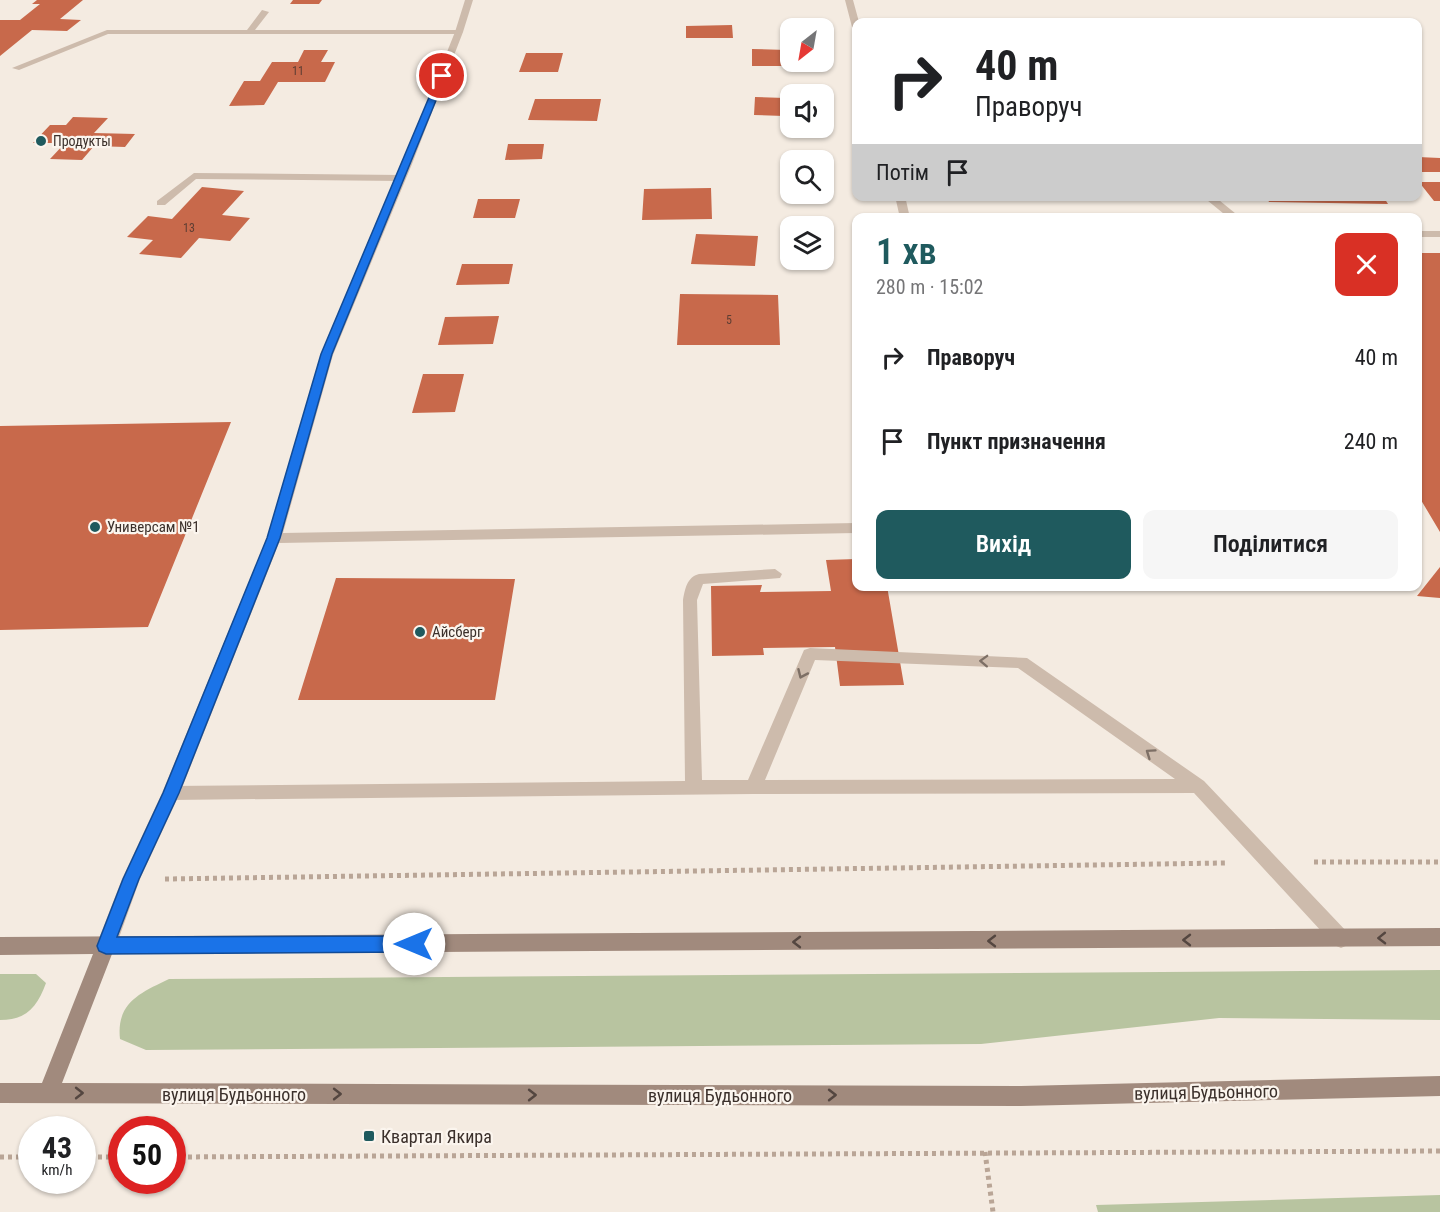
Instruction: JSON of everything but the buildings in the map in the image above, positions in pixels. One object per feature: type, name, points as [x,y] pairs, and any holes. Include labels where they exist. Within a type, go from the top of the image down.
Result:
[{"type":"main road","points":[[0,946],[1440,937]]},
{"type":"main road","points":[[48,1093],[106,946]]},
{"type":"main road","name":"вулиця Будьонного","points":[[0,1093],[1021,1096],[1440,1086]]},
{"type":"street","points":[[106,946],[131,879],[171,793],[274,538],[327,354],[401,178],[459,32],[469,0]]},
{"type":"street","points":[[849,0],[854,18]]},
{"type":"street","points":[[248,33],[265,12]]},
{"type":"street","points":[[16,68],[107,32],[459,32]]},
{"type":"street","points":[[161,203],[194,176],[401,178]]},
{"type":"street","points":[[1214,201],[1229,213]]},
{"type":"street","points":[[1422,234],[1440,234]]},
{"type":"street","points":[[274,538],[852,528]]},
{"type":"street","points":[[694,788],[690,600],[694,585],[699,579],[775,574]]},
{"type":"street","points":[[753,787],[810,654],[1021,662],[1198,786],[1341,939]]},
{"type":"street","points":[[171,793],[753,787],[1198,786]]},
{"type":"path","points":[[131,879],[1269,862],[1440,862]]},
{"type":"path","points":[[186,1156],[1440,1151]]},
{"type":"path","points":[[985,1152],[993,1212]]},
{"type":"path","points":[[0,1157],[18,1157]]},
{"type":"green space","points":[[1440,970],[1440,1020],[1219,1018],[981,1044],[146,1050],[120,1039],[122,1016],[126,1008],[140,995],[169,979]]},
{"type":"green space","points":[[0,974],[36,974],[46,983],[39,999],[30,1011],[17,1018],[0,1020]]},
{"type":"green space","points":[[1440,1195],[1440,1212],[1098,1212],[1096,1205]]},
{"type":"place","name":"Продукты","points":[[41,141]]},
{"type":"place","name":"Универсам №1","points":[[95,527]]},
{"type":"place","name":"Айсберг","points":[[420,632]]},
{"type":"place","name":"Квартал Якира","points":[[369,1136]]},
{"type":"route","points":[[414,944],[106,946],[131,879],[171,793],[274,538],[327,354],[442,76]]}]
